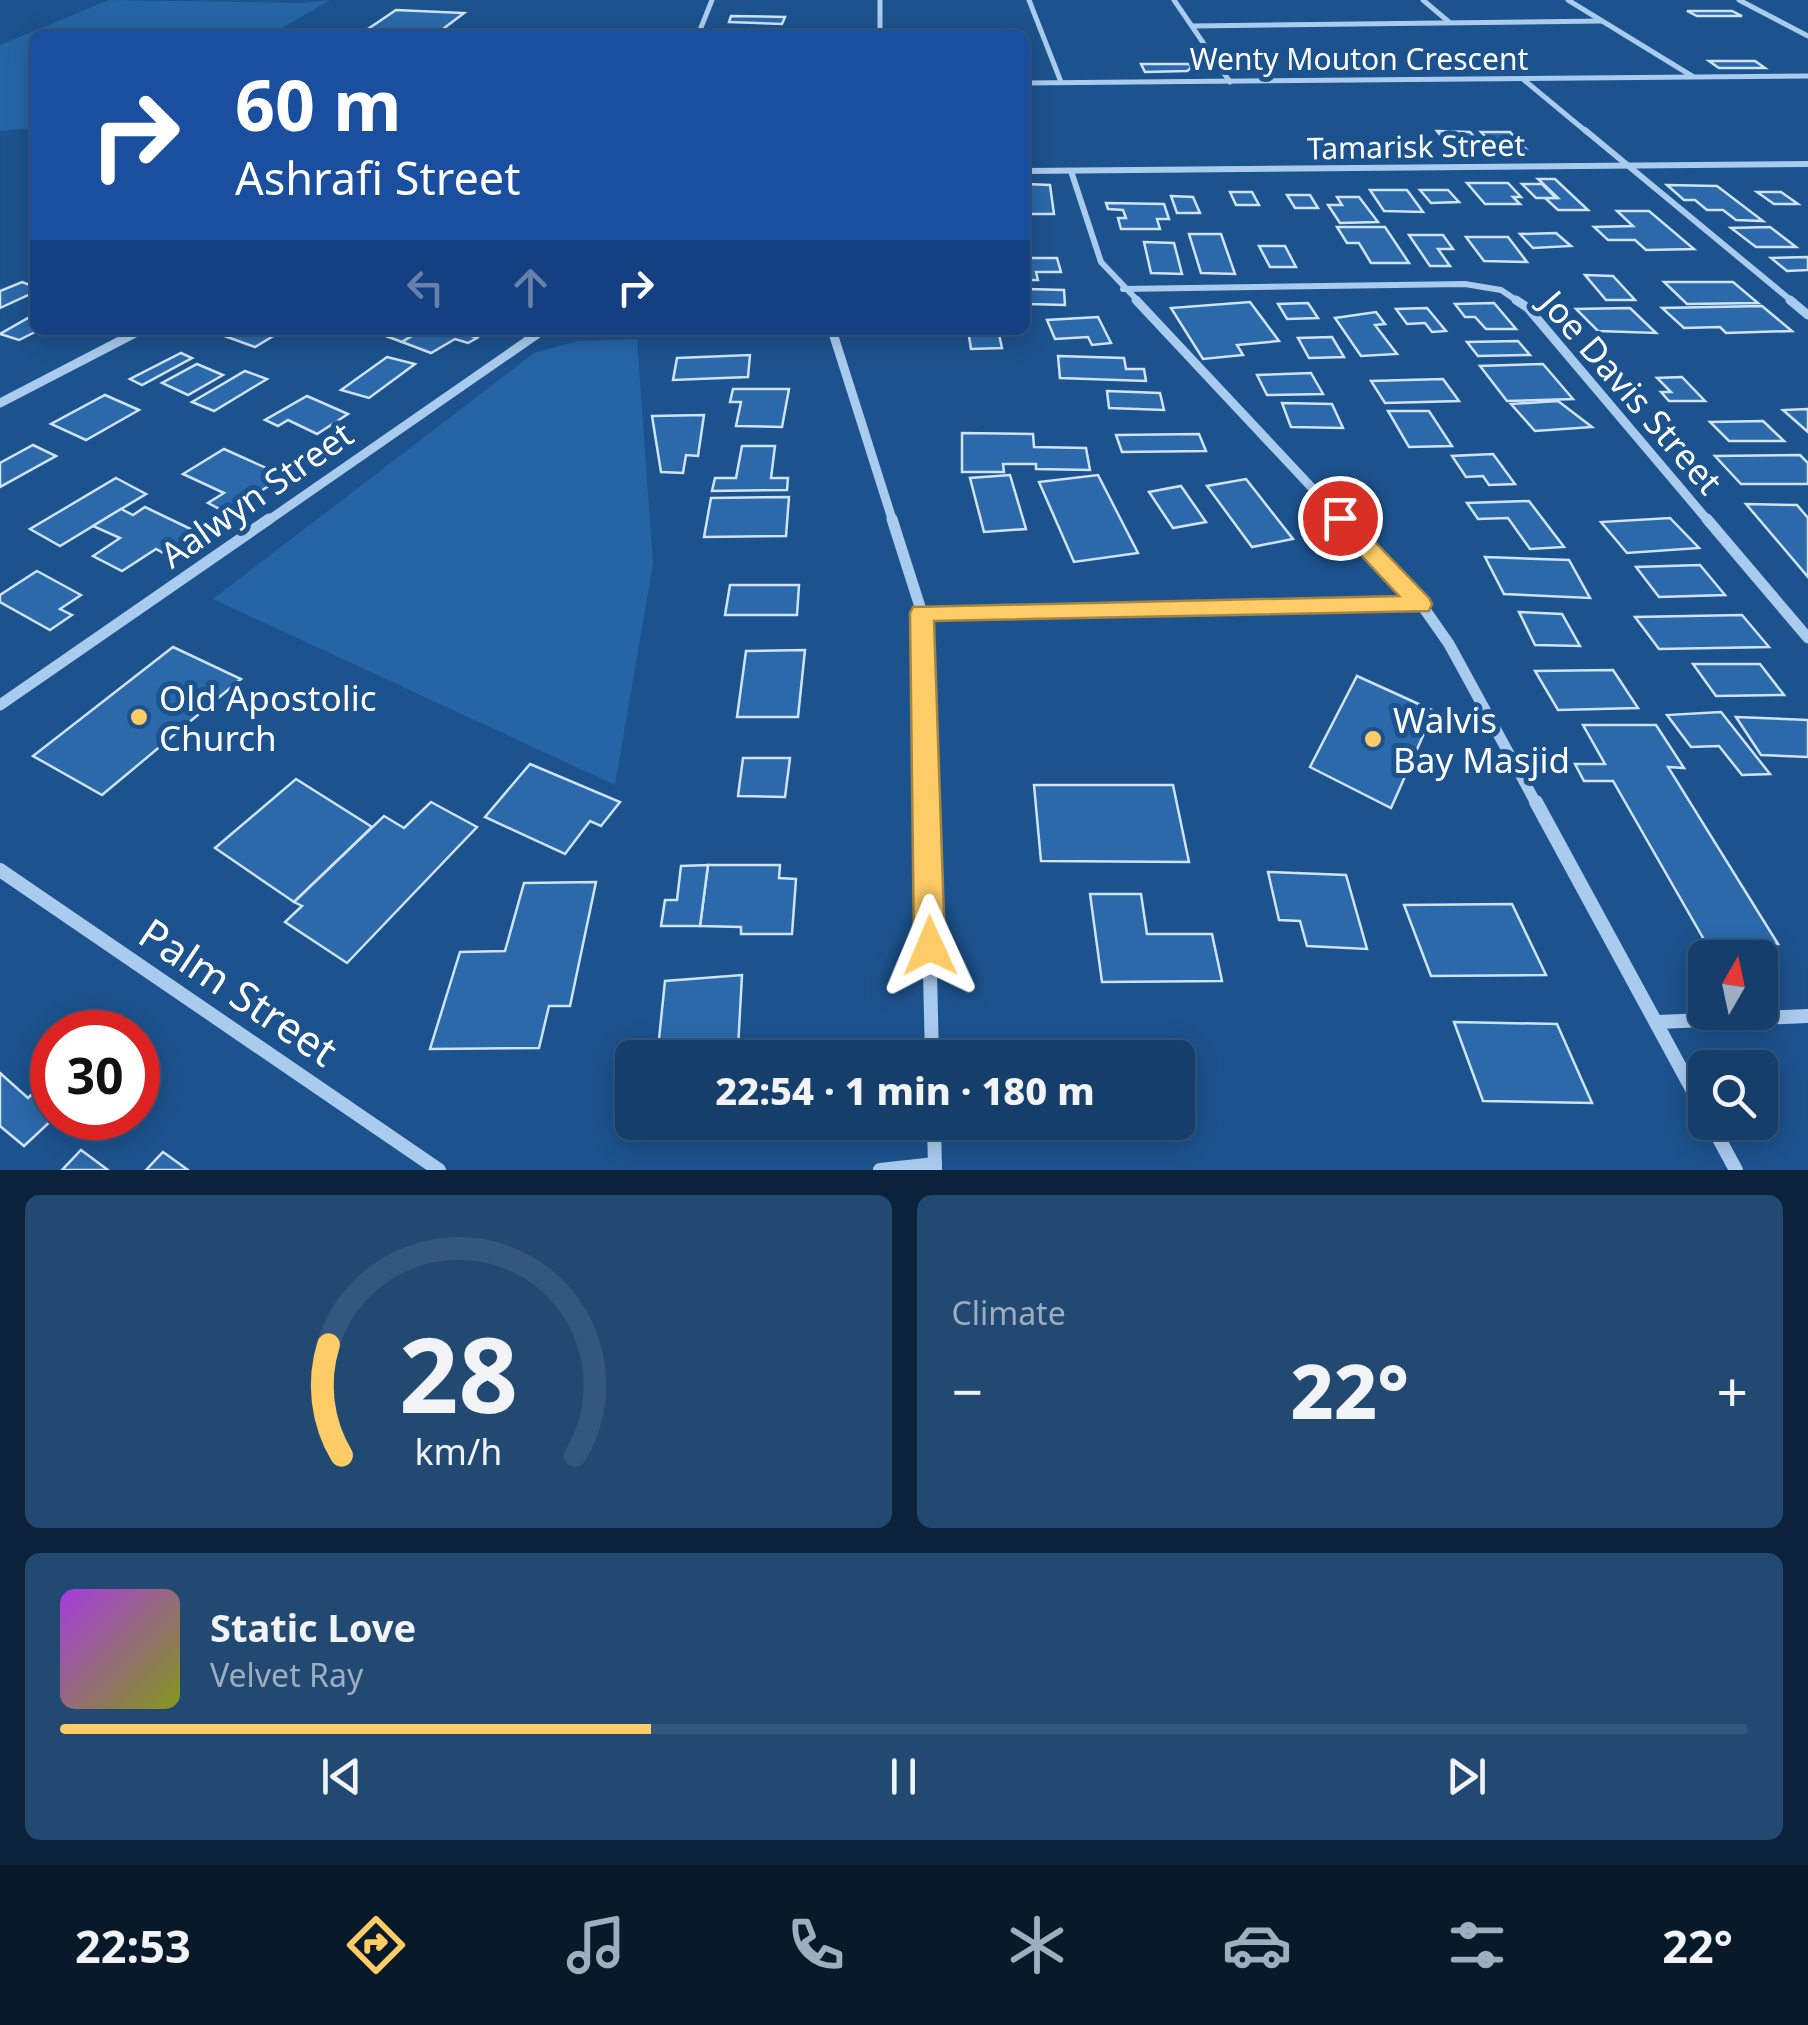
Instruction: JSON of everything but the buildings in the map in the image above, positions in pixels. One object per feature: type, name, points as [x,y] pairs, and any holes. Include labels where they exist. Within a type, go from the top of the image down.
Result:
[{"type":"street","points":[[700,30],[712,0]]},
{"type":"street","points":[[880,0],[880,30]]},
{"type":"street","points":[[1029,0],[1061,82]]},
{"type":"street","points":[[1174,0],[1230,82]]},
{"type":"street","points":[[1423,0],[1450,22]]},
{"type":"street","points":[[1568,0],[1692,76]]},
{"type":"street","points":[[1739,0],[1808,36]]},
{"type":"street","points":[[1193,26],[1602,22]]},
{"type":"street","name":"Wenty Mouton Crescent","points":[[1030,83],[1808,76]]},
{"type":"street","points":[[1524,80],[1808,315]]},
{"type":"street","name":"Tamarisk Street","points":[[1030,171],[1808,164]]},
{"type":"street","points":[[1071,172],[1100,262],[1421,604],[1449,644],[1688,1081]]},
{"type":"street","name":"Joe Davis Street","points":[[1124,289],[1465,284],[1500,290],[1528,308],[1806,632]]},
{"type":"street","points":[[2,400],[130,335]]},
{"type":"street","name":"Aalwyn Street","points":[[0,705],[536,335]]},
{"type":"street","points":[[834,335],[922,613],[932,1040]]},
{"type":"street","points":[[922,613],[1421,604]]},
{"type":"street","name":"Palm Street","points":[[0,870],[439,1170]]},
{"type":"street","points":[[1656,1022],[1808,1016]]},
{"type":"street","points":[[880,1170],[935,1167],[934,1140]]},
{"type":"street","points":[[1720,1140],[1736,1170]]},
{"type":"shaded area","points":[[109,0],[330,0],[279,30],[36,30]]},
{"type":"shaded area","points":[[30,33],[30,128],[0,131],[0,45]]},
{"type":"shaded area","points":[[637,339],[653,564],[615,785],[213,599],[534,353],[577,341]]},
{"type":"place","name":"Old Apostolic Church","points":[[139,717]]},
{"type":"place","name":"Walvis Bay Masjid","points":[[1373,739]]},
{"type":"route","points":[[930,946],[922,613],[1421,604],[1340,518]]}]
